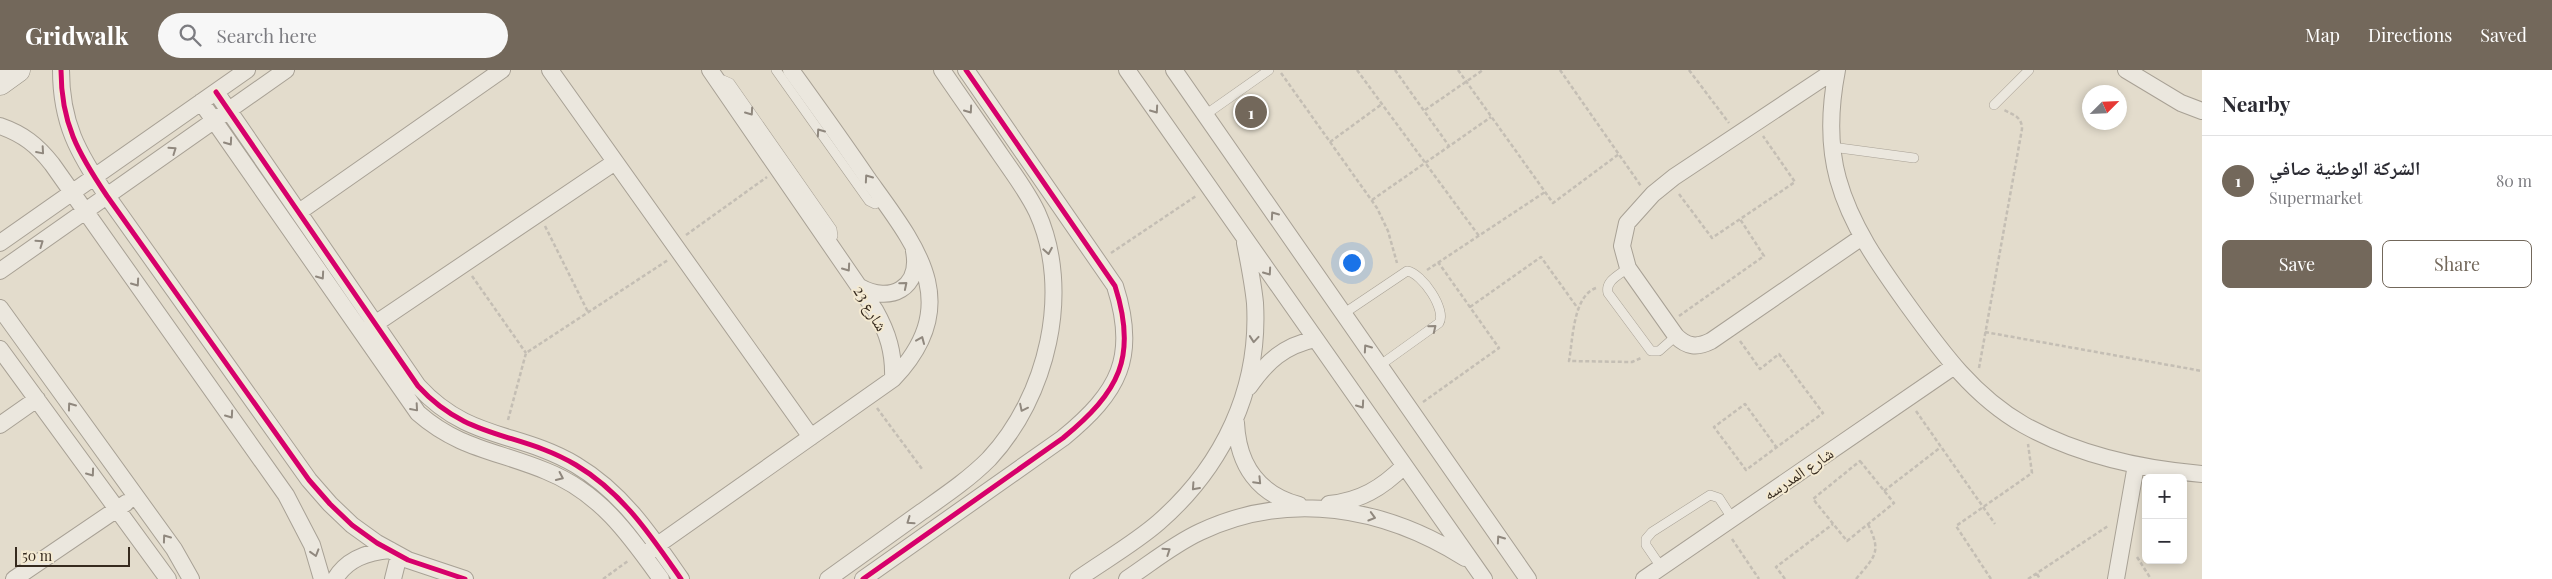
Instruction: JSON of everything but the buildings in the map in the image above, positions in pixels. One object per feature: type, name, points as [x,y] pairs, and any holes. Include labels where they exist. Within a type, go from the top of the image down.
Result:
[{"type":"street","points":[[0,83],[18,70]]},
{"type":"street","points":[[61,70],[61,94],[66,122],[76,148],[94,177],[309,480],[352,525],[395,553],[465,579]]},
{"type":"street","points":[[0,243],[247,70]]},
{"type":"street","points":[[0,271],[286,70]]},
{"type":"street","points":[[299,212],[502,70]]},
{"type":"street","points":[[550,70],[811,436]]},
{"type":"street","points":[[643,553],[893,379],[914,354],[922,340],[929,316],[930,291],[925,267],[908,235],[791,70]]},
{"type":"street","points":[[828,579],[965,481],[989,458],[1019,416],[1041,369],[1049,338],[1053,306],[1052,274],[1047,242],[1037,212],[1021,184],[942,70]]},
{"type":"street","points":[[863,579],[1063,438],[1085,420],[1105,398],[1119,372],[1126,343],[1124,314],[1115,286],[1099,260],[966,70]]},
{"type":"street","points":[[1174,70],[1528,579]]},
{"type":"street","points":[[1836,70],[1737,133],[1669,181],[1649,198],[1634,213],[1623,234],[1623,257],[1628,268],[1672,330],[1682,342],[1696,346],[1711,341],[1862,236]]},
{"type":"street","points":[[1836,70],[1831,121],[1832,147],[1838,178],[1862,236],[1879,265],[1953,367],[1999,409],[2025,426],[2080,449],[2136,465],[2202,474]]},
{"type":"street","points":[[2126,70],[2181,103],[2202,111]]},
{"type":"street","points":[[1132,72],[1209,188],[1484,579]]},
{"type":"street","name":"شارع 23","points":[[714,76],[860,287],[885,328],[893,360],[893,379]]},
{"type":"street","points":[[216,92],[418,386],[432,401],[465,424],[551,453],[598,479],[637,517],[681,579]]},
{"type":"street","points":[[201,102],[404,396],[418,413],[435,428],[454,440],[546,470],[568,481],[608,510],[643,553],[661,579]]},
{"type":"street","points":[[0,126],[16,131],[36,144],[72,193],[286,495],[312,545],[322,579]]},
{"type":"street","points":[[361,334],[615,162]]},
{"type":"street","points":[[860,287],[873,294],[887,295],[901,289],[906,284],[911,278],[916,265],[908,235]]},
{"type":"street","points":[[1078,579],[1158,523],[1180,503],[1202,478],[1216,458],[1236,421],[1252,363],[1255,325],[1254,302],[1245,238]]},
{"type":"street","points":[[0,308],[174,549],[191,579]]},
{"type":"street","points":[[1245,392],[1271,359],[1292,346],[1315,339]]},
{"type":"street","points":[[0,349],[168,579]]},
{"type":"street","name":"شارع المدرسه","points":[[1644,579],[1953,367]]},
{"type":"street","points":[[0,425],[37,399]]},
{"type":"street","points":[[1236,421],[1237,441],[1243,461],[1254,478],[1269,492],[1287,502],[1307,507],[1365,515],[1394,523],[1438,542],[1472,562]]},
{"type":"street","points":[[2116,579],[2136,465]]},
{"type":"street","points":[[1127,579],[1173,547],[1208,528],[1252,514],[1357,499],[1383,485],[1404,466]]},
{"type":"street","points":[[14,579],[136,496]]},
{"type":"street","points":[[334,579],[349,563],[361,556],[376,551],[395,553]]},
{"type":"street","points":[[393,579],[395,553]]},
{"type":"lane","points":[[776,70],[870,201],[875,204],[883,200]]},
{"type":"lane","points":[[1205,115],[1269,70]]},
{"type":"lane","points":[[1994,105],[2030,70]]},
{"type":"lane","points":[[714,76],[730,83],[832,229],[833,236],[828,242]]},
{"type":"lane","points":[[1832,147],[1914,158]]},
{"type":"lane","points":[[1628,268],[1609,282],[1607,288],[1614,301],[1649,349],[1654,352],[1659,351],[1672,330]]},
{"type":"lane","points":[[1343,314],[1400,274],[1407,271],[1418,276],[1441,310],[1442,319],[1436,326],[1379,366]]},
{"type":"lane","points":[[1661,567],[1646,545],[1646,539],[1652,532],[1710,495],[1719,498],[1727,522]]},
{"type":"path","points":[[1279,70],[1371,200],[1386,226],[1400,274]]},
{"type":"path","points":[[1357,70],[1479,236]]},
{"type":"path","points":[[1395,70],[1449,146]]},
{"type":"path","points":[[1458,70],[1553,203],[1619,154]]},
{"type":"path","points":[[1424,110],[1483,70]]},
{"type":"path","points":[[1560,70],[1649,198]]},
{"type":"path","points":[[1689,70],[1737,133]]},
{"type":"path","points":[[1330,142],[1382,104]]},
{"type":"path","points":[[1975,389],[2022,129],[2022,122],[2018,116],[1994,105]]},
{"type":"path","points":[[1371,200],[1492,117]]},
{"type":"path","points":[[1669,181],[1712,238],[1794,182],[1754,122]]},
{"type":"path","points":[[503,437],[526,353],[588,312],[676,248],[778,169]]},
{"type":"path","points":[[1099,260],[1209,188]]},
{"type":"path","points":[[1418,276],[1545,192]]},
{"type":"path","points":[[539,214],[588,312]]},
{"type":"path","points":[[1672,330],[1764,256],[1740,219]]},
{"type":"path","points":[[1470,307],[1541,257],[1578,310]]},
{"type":"path","points":[[1411,411],[1499,348],[1438,262]]},
{"type":"path","points":[[464,264],[526,353]]},
{"type":"path","points":[[1607,288],[1594,289],[1588,292],[1580,303],[1569,361],[1632,362],[1654,352]]},
{"type":"path","points":[[1730,328],[1760,369],[1779,354],[1823,413],[1777,448],[1746,470],[1714,427],[1745,404],[1777,448]]},
{"type":"path","points":[[1985,332],[2202,371]]},
{"type":"path","points":[[868,396],[922,469]]},
{"type":"path","points":[[1907,398],[1995,524]]},
{"type":"path","points":[[1991,579],[1956,526],[2032,472],[2025,426]]},
{"type":"path","points":[[1884,491],[1941,447]]},
{"type":"path","points":[[1860,461],[1894,503],[1868,524],[1846,541],[1813,499],[1860,461]]},
{"type":"path","points":[[2028,579],[2126,514]]},
{"type":"path","points":[[1727,522],[1759,579]]},
{"type":"path","points":[[1785,579],[1776,567],[1833,524]]},
{"type":"path","points":[[1856,579],[1877,550],[1876,541],[1868,524]]},
{"type":"path","points":[[603,579],[643,553]]},
{"type":"path","points":[[2037,574],[2040,579]]},
{"type":"cycle path","points":[[61,70],[64,106],[68,122],[73,137],[88,166],[107,196],[309,480],[352,525],[377,543],[408,560],[465,579]]},
{"type":"cycle path","points":[[863,579],[1063,438],[1098,405],[1119,371],[1123,353],[1122,311],[1115,286],[966,70]]},
{"type":"cycle path","points":[[216,92],[418,386],[437,404],[456,417],[475,426],[555,454],[593,476],[635,516],[681,579]]},
{"type":"place","name":"الشركة الوطنية صافي","points":[[1251,112]]}]
